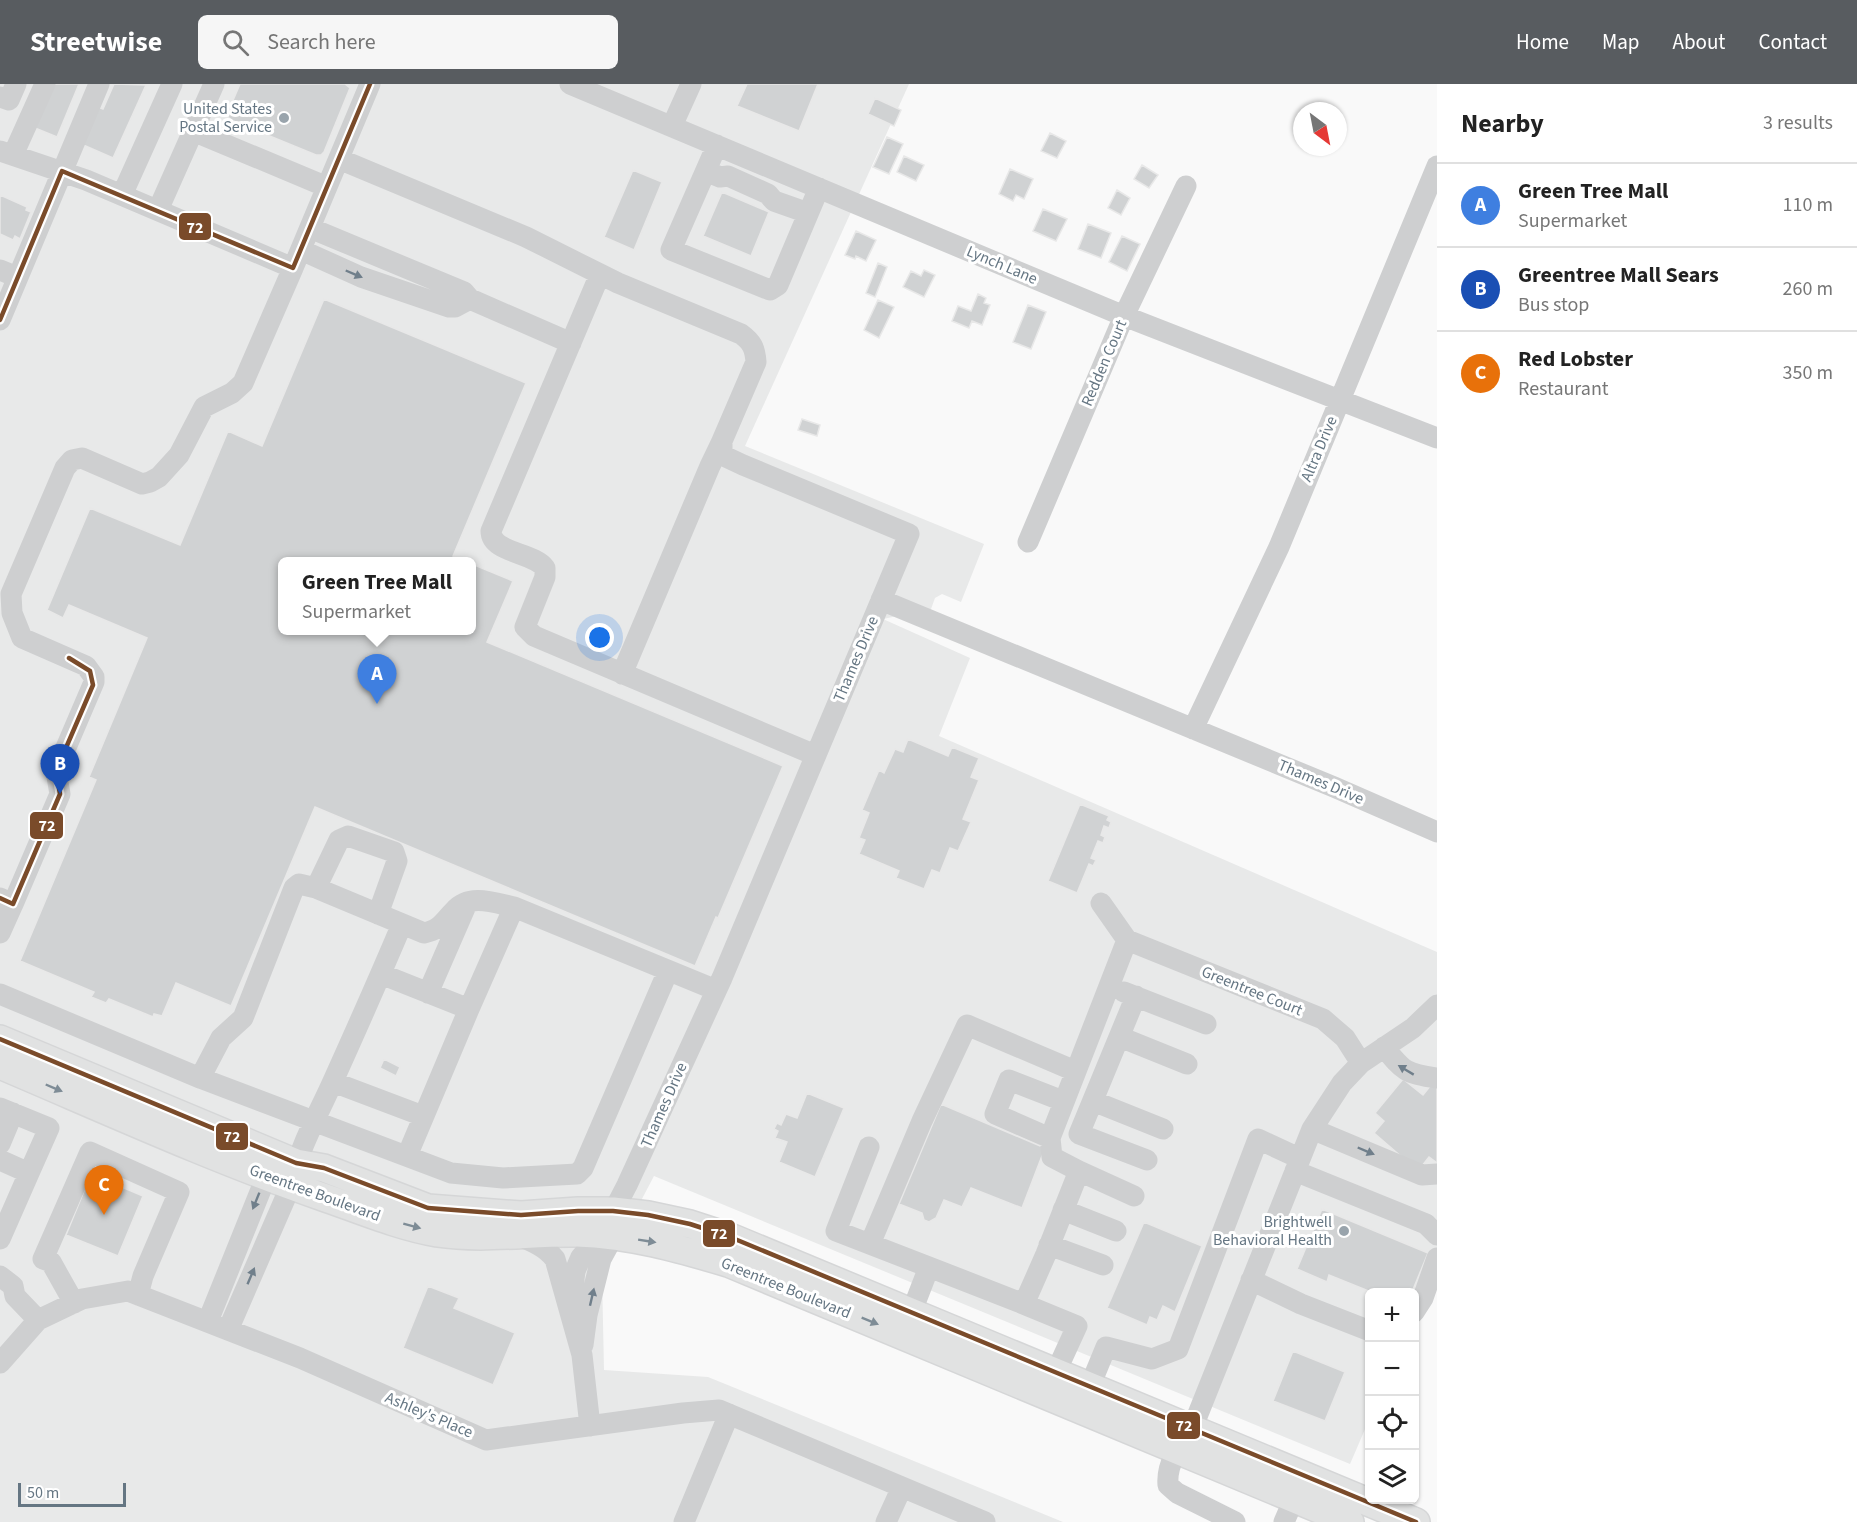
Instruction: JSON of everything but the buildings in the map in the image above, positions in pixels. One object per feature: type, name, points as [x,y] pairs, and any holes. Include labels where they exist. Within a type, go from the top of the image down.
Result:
[{"type":"main road","name":"Greentree Boulevard","points":[[0,1039],[284,1175],[324,1168],[428,1208],[521,1215],[578,1211],[609,1228],[728,1263],[911,1339],[1051,1384],[1085,1398],[1184,1440],[1294,1499],[1350,1522]]},
{"type":"main road","name":"Greentree Boulevard","points":[[0,1065],[284,1175],[394,1221],[436,1233],[466,1236],[578,1233],[659,1217],[730,1237],[912,1311],[1051,1384]]},
{"type":"main road","name":"Greentree Boulevard","points":[[1294,1499],[1390,1517]]},
{"type":"street","points":[[0,97],[9,100],[16,84]]},
{"type":"street","points":[[45,84],[7,153],[62,171],[158,210],[297,259],[361,277],[449,308],[455,308],[470,299]]},
{"type":"street","points":[[0,318],[9,274],[62,171],[99,84]]},
{"type":"street","points":[[122,195],[172,84]]},
{"type":"street","points":[[158,210],[214,84]]},
{"type":"street","points":[[0,933],[6,901],[60,794],[56,771],[94,682],[94,677],[86,666],[22,638],[12,613],[11,594],[56,487],[67,464],[76,458],[82,458],[142,484],[154,481],[182,451],[204,407],[232,393],[243,384],[370,84]]},
{"type":"street","name":"Lynch Lane","points":[[570,84],[1124,316],[1437,438]]},
{"type":"street","points":[[672,126],[692,84]]},
{"type":"street","points":[[193,130],[327,187]]},
{"type":"street","points":[[717,145],[671,250],[770,290],[778,285],[819,188]]},
{"type":"street","points":[[339,159],[526,237],[600,274],[730,329],[749,340],[755,350],[756,362],[622,674]]},
{"type":"street","name":"Altra Drive","points":[[1193,729],[1279,547],[1437,166]]},
{"type":"street","points":[[706,171],[720,177],[728,176],[768,194],[774,201],[808,213]]},
{"type":"street","name":"Redden Court","points":[[1028,542],[1124,316],[1186,186]]},
{"type":"street","points":[[310,228],[465,292],[470,299],[571,343]]},
{"type":"street","points":[[600,274],[491,534],[498,544],[537,561],[545,568],[545,578],[525,624],[526,630],[531,635],[815,755]]},
{"type":"street","points":[[722,441],[722,453],[726,457],[909,534],[881,600]]},
{"type":"street","name":"Thames Drive","points":[[609,1228],[716,990],[881,600],[1437,832]]},
{"type":"street","points":[[316,888],[339,840],[348,836],[394,852],[397,861],[378,914]]},
{"type":"street","points":[[200,1078],[221,1038],[243,1018],[294,888],[299,884],[316,888],[424,933],[436,930],[454,909],[463,903],[482,900],[514,907],[716,990]]},
{"type":"street","points":[[428,993],[468,902]]},
{"type":"street","points":[[1101,903],[1127,940],[1050,1138],[1052,1157],[1134,1196]]},
{"type":"street","points":[[407,1156],[468,1009],[514,907]]},
{"type":"street","points":[[208,1321],[333,1082],[402,924]]},
{"type":"street","name":"Greentree Court","points":[[1127,940],[1323,1019],[1345,1038],[1361,1063]]},
{"type":"street","points":[[0,994],[200,1078],[451,1173],[503,1178],[577,1174],[583,1168],[668,971]]},
{"type":"street","points":[[381,974],[468,1009]]},
{"type":"street","points":[[1109,986],[1206,1024]]},
{"type":"street","points":[[1136,996],[1080,1134],[1147,1160]]},
{"type":"street","points":[[1235,1522],[1177,1493],[1168,1485],[1168,1475],[1312,1129],[1337,1089],[1361,1063],[1413,1028],[1437,1005]]},
{"type":"street","points":[[870,1244],[922,1121],[967,1025],[1075,1071]]},
{"type":"street","points":[[1120,1037],[1187,1064]]},
{"type":"street","points":[[1384,1047],[1400,1068],[1415,1075],[1437,1078]]},
{"type":"street","points":[[1050,1138],[995,1114],[1009,1080],[1063,1101]]},
{"type":"street","points":[[333,1082],[423,1116]]},
{"type":"street","points":[[1093,1101],[1163,1129]]},
{"type":"street","points":[[0,1144],[7,1110],[49,1128],[0,1239]]},
{"type":"street","points":[[1312,1129],[1422,1175],[1437,1174]]},
{"type":"street","points":[[1085,1398],[1106,1347],[1152,1359],[1178,1349],[1258,1139],[1297,1165],[1426,1224],[1437,1235]]},
{"type":"street","points":[[869,1147],[836,1231],[1077,1326],[1051,1384]]},
{"type":"street","points":[[74,1303],[51,1262],[42,1259],[90,1152],[178,1192],[143,1276],[138,1295]]},
{"type":"street","points":[[0,1160],[29,1173]]},
{"type":"street","points":[[1021,1303],[1024,1304],[1078,1171]]},
{"type":"street","points":[[228,1330],[284,1175]]},
{"type":"street","points":[[1063,1210],[1116,1232]]},
{"type":"street","points":[[570,1312],[574,1271],[581,1257],[609,1228]]},
{"type":"street","points":[[582,1355],[587,1315],[609,1228]]},
{"type":"street","points":[[516,1235],[538,1244],[549,1251],[555,1259],[582,1355],[590,1426]]},
{"type":"street","points":[[1049,1245],[1103,1265]]},
{"type":"street","points":[[1419,1305],[1424,1298],[1437,1258]]},
{"type":"street","points":[[911,1339],[912,1311],[929,1267]]},
{"type":"street","points":[[0,1276],[13,1286],[7,1294],[38,1320]]},
{"type":"street","points":[[1251,1280],[1301,1304],[1365,1329]]},
{"type":"street","name":"Ashley's Place","points":[[0,1363],[38,1320],[82,1299],[128,1291],[300,1358],[486,1440],[719,1410],[985,1522]]},
{"type":"street","points":[[684,1522],[729,1414]]},
{"type":"street","points":[[886,1522],[902,1487]]},
{"type":"shaded area","points":[[0,84],[909,84],[745,446],[984,544],[961,602],[942,594],[935,598],[931,609],[883,619],[970,658],[939,736],[1437,952],[1437,1266],[1418,1288],[1365,1288],[1365,1429],[1350,1464],[654,1176],[602,1275],[604,1370],[708,1377],[1063,1522],[0,1522]]},
{"type":"transit line","name":"72","points":[[0,320],[62,171],[293,268],[370,84]]},
{"type":"transit line","name":"72","points":[[0,898],[13,904],[60,794],[56,771],[93,685],[90,671],[69,658]]},
{"type":"transit line","name":"72","points":[[0,1039],[296,1163],[324,1168],[428,1208],[521,1215],[613,1211],[648,1215],[690,1224],[730,1237],[1416,1522]]},
{"type":"place","name":"United States Postal Service","points":[[284,118]]},
{"type":"place","name":"Green Tree Mall","points":[[377,704]]},
{"type":"place","name":"Greentree Mall Sears","points":[[60,794]]},
{"type":"place","name":"Red Lobster","points":[[104,1215]]},
{"type":"place","name":"Brightwell Behavioral Health","points":[[1344,1231]]}]
